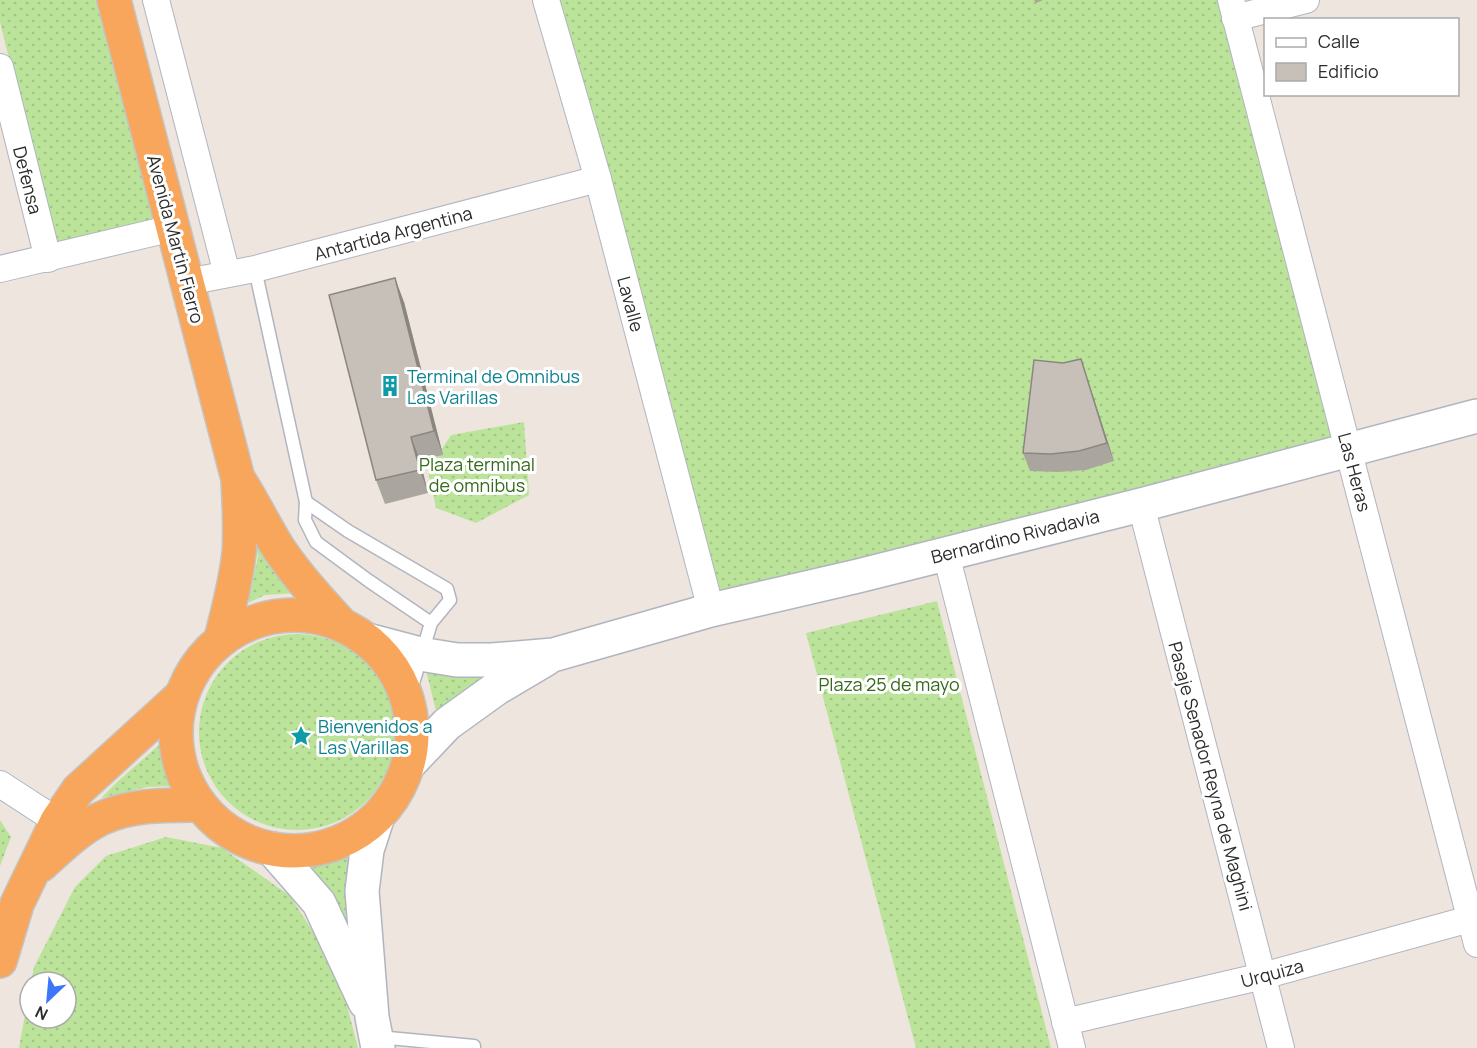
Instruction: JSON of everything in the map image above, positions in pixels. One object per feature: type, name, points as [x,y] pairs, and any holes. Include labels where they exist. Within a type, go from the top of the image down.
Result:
[{"type":"highway","name":"Avenida Martin Fierro","points":[[114,0],[238,479],[239,554],[221,639]]},
{"type":"highway","name":"Avenida Martin Fierro","points":[[181,696],[175,724],[177,753],[185,780],[200,805],[220,825],[244,841],[272,849],[301,851],[329,846],[356,835],[378,816],[396,793],[408,765],[412,733],[408,700],[389,660],[355,632],[307,586],[279,549],[238,479]]},
{"type":"highway","points":[[0,962],[17,904],[57,821],[78,790],[181,696],[204,655],[221,639],[242,626],[267,617],[292,614],[310,616],[355,632]]},
{"type":"highway","points":[[33,872],[70,839],[100,819],[135,808],[200,805]]},
{"type":"main road","name":"Bernardino Rivadavia","points":[[355,632],[420,654],[457,660],[492,660],[553,655],[711,610],[858,576],[1141,505],[1477,416]]},
{"type":"main road","name":"Bernardino Rivadavia","points":[[408,765],[447,724],[497,688],[553,655]]},
{"type":"main road","points":[[375,1034],[362,891],[367,850],[378,816]]},
{"type":"main road","points":[[272,849],[319,903],[375,1034]]},
{"type":"street","points":[[156,0],[227,274]]},
{"type":"street","name":"Lavalle","points":[[546,0],[598,179],[711,610]]},
{"type":"street","points":[[1233,9],[1306,0]]},
{"type":"street","name":"Las Heras","points":[[1233,9],[1474,918],[1477,944]]},
{"type":"street","name":"Defensa","points":[[0,67],[48,259]]},
{"type":"street","name":"Antartida Argentina","points":[[187,282],[255,269],[598,179]]},
{"type":"street","points":[[0,269],[173,228]]},
{"type":"street","points":[[0,286],[48,259]]},
{"type":"street","name":"Pasaje Senador Reyna de Maghini","points":[[1141,505],[1281,1048]]},
{"type":"street","points":[[946,554],[1072,1048]]},
{"type":"street","points":[[0,784],[57,821]]},
{"type":"street","name":"Urquiza","points":[[1065,1022],[1263,976],[1474,918]]},
{"type":"lane","points":[[255,269],[306,502],[305,520],[316,542],[431,623]]},
{"type":"lane","points":[[306,502],[348,531],[447,589],[450,600],[431,623],[408,700]]},
{"type":"lane","points":[[375,1034],[474,1046],[474,1048]]},
{"type":"green space","points":[[0,0],[105,0],[164,221],[55,246],[0,22]]},
{"type":"green space","points":[[543,0],[1232,0],[1349,449],[711,610]]},
{"type":"green space","name":"Plaza terminal de omnibus","points":[[524,422],[529,495],[476,523],[436,508],[428,470],[451,435]]},
{"type":"green space","points":[[249,514],[298,593],[265,595],[248,603],[258,556]]},
{"type":"green space","name":"Plaza 25 de mayo","points":[[937,601],[1051,1048],[916,1048],[806,633]]},
{"type":"green space","points":[[287,634],[307,634],[335,641],[359,656],[373,670],[388,694],[395,722],[395,742],[388,770],[373,794],[359,808],[335,823],[307,830],[287,830],[259,823],[235,808],[221,794],[206,770],[199,742],[199,722],[206,694],[221,670],[235,656],[259,641]]},
{"type":"green space","points":[[425,666],[493,675],[463,691],[437,715]]},
{"type":"green space","points":[[159,745],[164,766],[173,786],[147,787],[101,798],[116,783]]},
{"type":"green space","points":[[0,820],[11,837],[0,866]]},
{"type":"green space","points":[[166,837],[222,848],[290,896],[321,944],[346,1002],[358,1048],[19,1048],[22,1030],[78,1030],[78,970],[33,970],[75,887],[106,856]]},
{"type":"green space","points":[[351,848],[345,881],[355,950],[295,863]]},
{"type":"building","name":"Terminal de Omnibus Las Varillas","points":[[395,278],[434,431],[411,437],[420,470],[376,480],[329,295]]},
{"type":"building","points":[[1081,359],[1107,443],[1079,451],[1051,454],[1023,453],[1034,360],[1063,363]]},
{"type":"place","name":"Terminal de Omnibus Las Varillas","points":[[390,386]]},
{"type":"place","name":"Bienvenidos a Las Varillas","points":[[301,736]]}]
